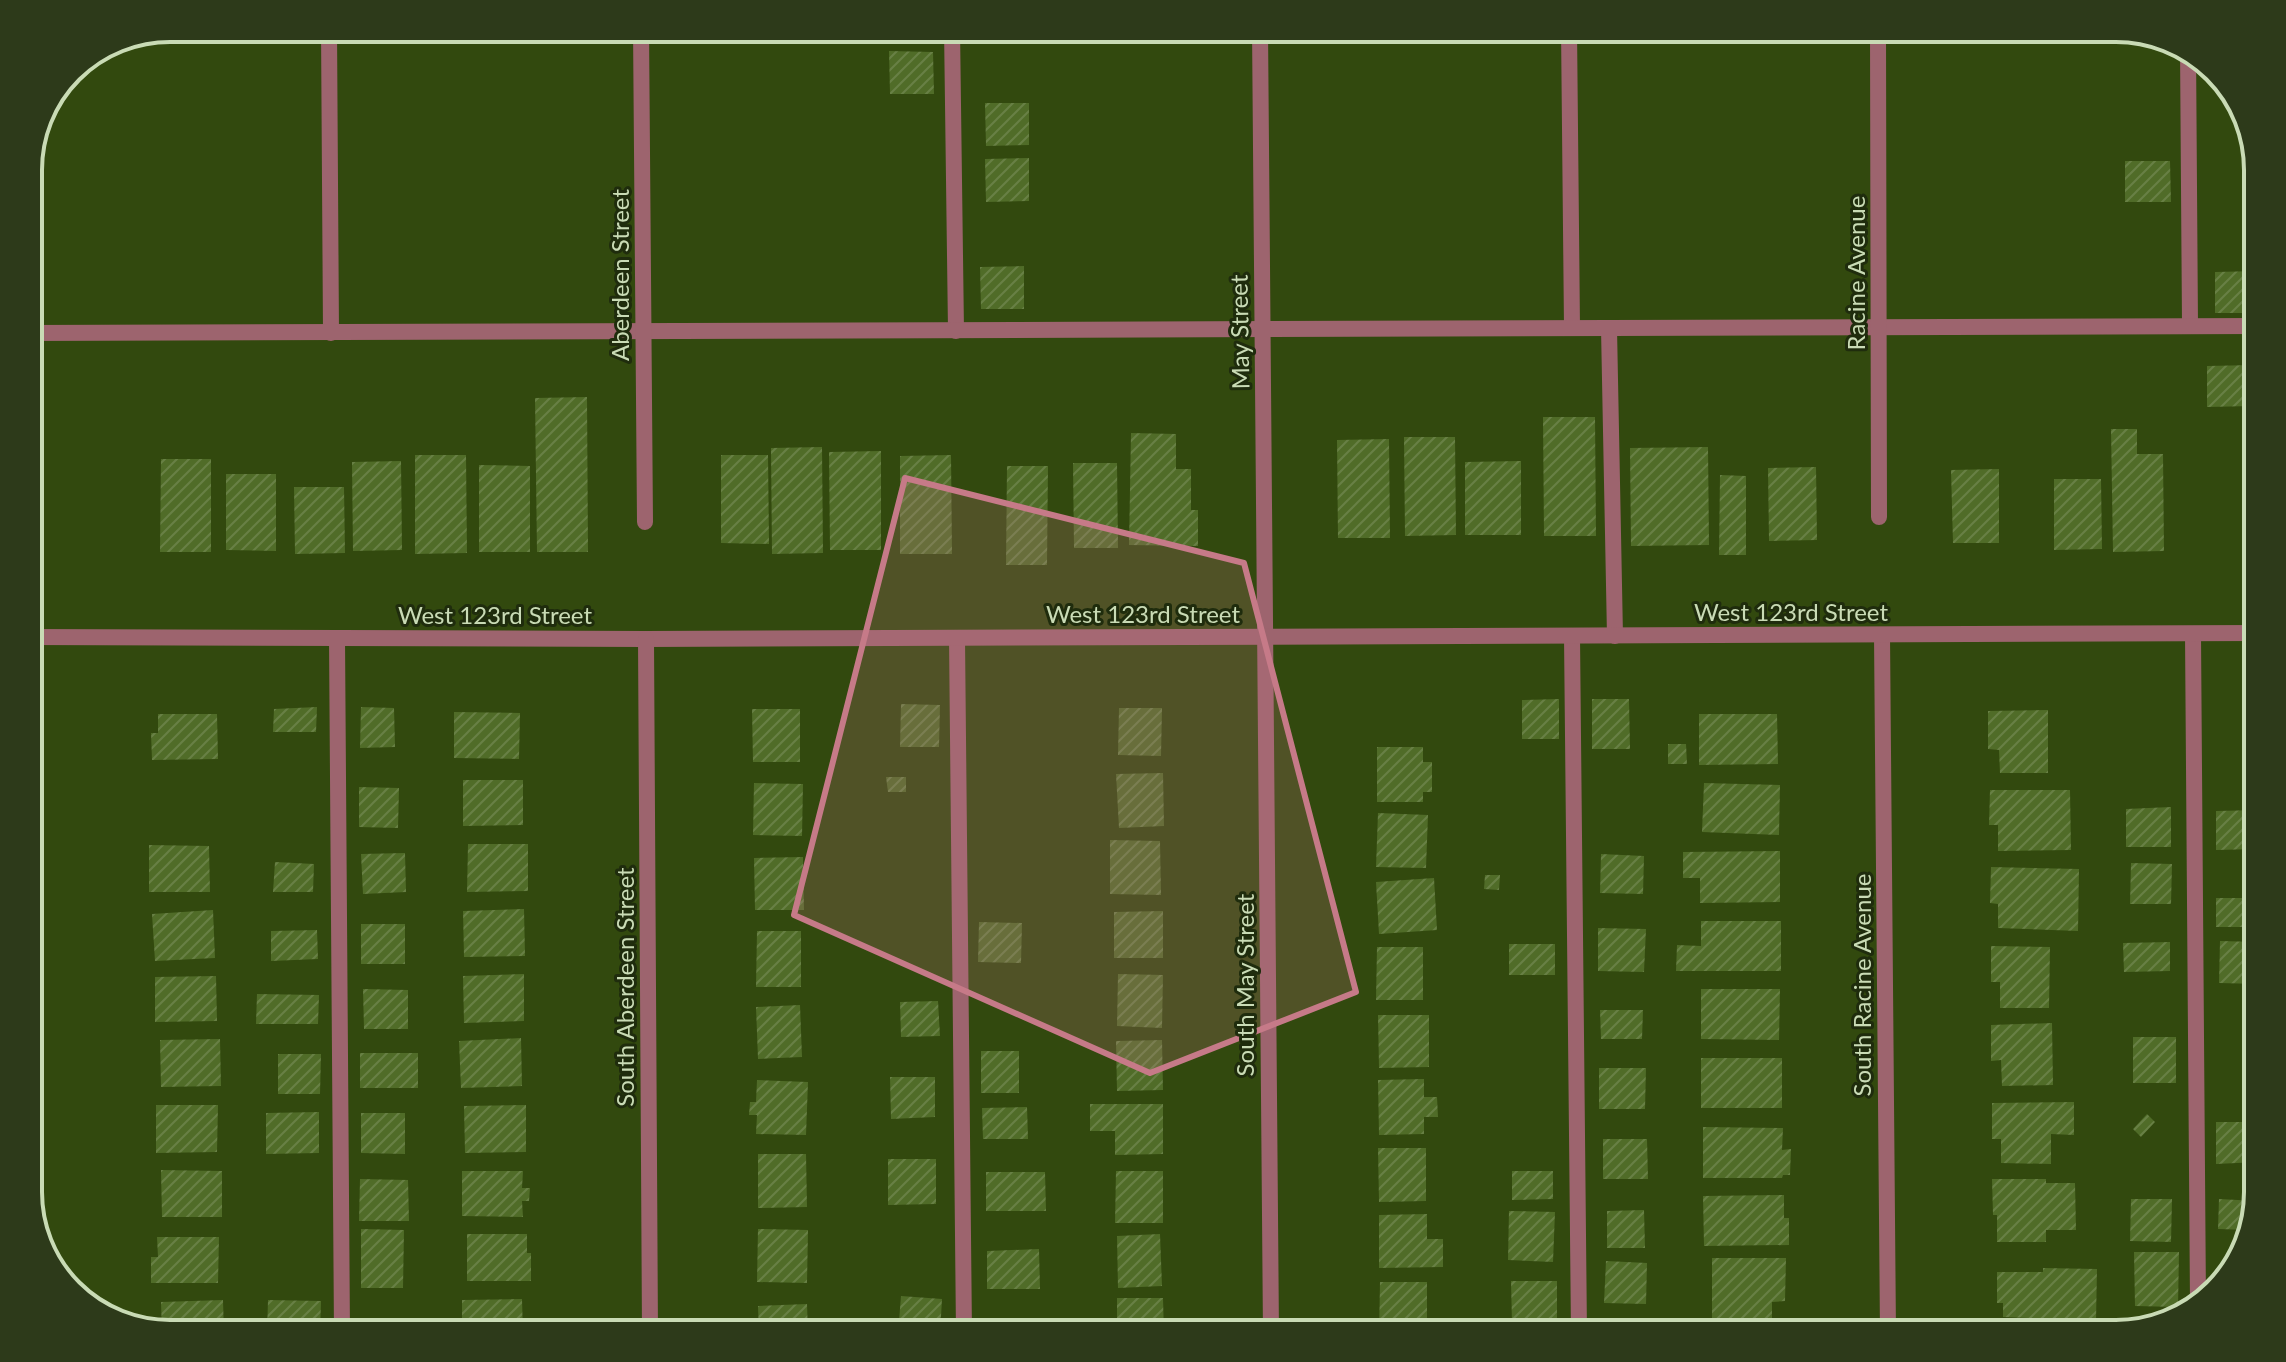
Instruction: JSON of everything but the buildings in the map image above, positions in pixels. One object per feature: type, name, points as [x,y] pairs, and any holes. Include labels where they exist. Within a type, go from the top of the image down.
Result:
[{"type":"street","points":[[329,42],[331,333]]},
{"type":"street","name":"Aberdeen Street","points":[[641,42],[645,522]]},
{"type":"street","points":[[952,42],[956,331]]},
{"type":"street","name":"May Street","points":[[1260,42],[1266,636]]},
{"type":"street","points":[[1569,42],[1572,328]]},
{"type":"street","name":"Racine Avenue","points":[[1878,42],[1879,517]]},
{"type":"street","points":[[2188,64],[2190,326]]},
{"type":"street","points":[[42,333],[2244,326]]},
{"type":"street","points":[[1609,328],[1615,636]]},
{"type":"street","name":"West 123rd Street","points":[[42,637],[646,639],[2244,633]]},
{"type":"street","points":[[2193,634],[2198,1291]]},
{"type":"street","name":"South Racine Avenue","points":[[1882,635],[1888,1320]]},
{"type":"street","name":"South May Street","points":[[1266,636],[1271,1320]]},
{"type":"street","points":[[1572,636],[1579,1320]]},
{"type":"street","points":[[337,638],[342,1320]]},
{"type":"street","points":[[957,638],[964,1320]]},
{"type":"street","name":"South Aberdeen Street","points":[[646,639],[650,1320]]},
{"type":"highlighted area","points":[[905,478],[1244,563],[1356,992],[1150,1073],[794,915]]}]
